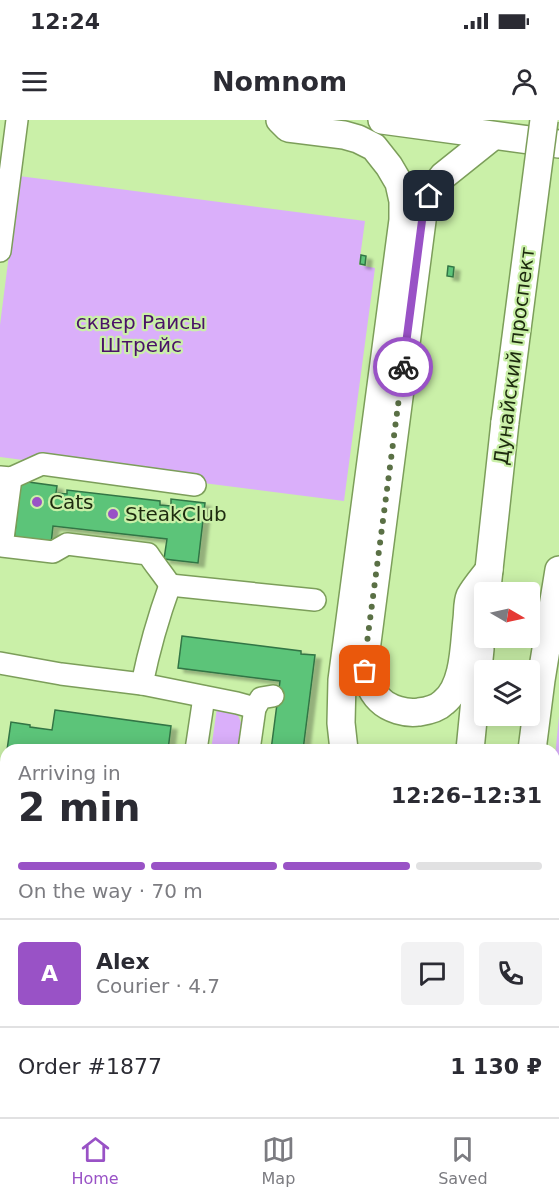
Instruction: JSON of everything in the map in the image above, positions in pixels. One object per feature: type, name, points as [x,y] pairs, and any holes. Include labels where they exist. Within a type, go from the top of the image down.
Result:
[{"type":"main road","points":[[280,120],[288,128],[344,135],[374,147],[399,183],[403,201],[403,220],[342,680],[341,723],[343,744]]},
{"type":"main road","points":[[382,120],[559,144]]},
{"type":"main road","name":"Дунайский проспект","points":[[488,581],[505,422],[544,120]]},
{"type":"main road","points":[[488,581],[469,598],[460,673],[456,688],[444,702],[429,710],[415,713],[385,705],[368,684],[365,658],[423,213],[436,183],[494,135]]},
{"type":"main road","points":[[533,744],[559,571]]},
{"type":"main road","points":[[471,744],[480,648]]},
{"type":"street","points":[[0,251],[17,120]]},
{"type":"street","points":[[170,585],[148,554],[67,544],[54,552],[2,546],[5,478],[42,465],[195,485]]},
{"type":"street","points":[[170,585],[315,600]]},
{"type":"street","points":[[142,684],[156,622],[170,585]]},
{"type":"street","points":[[0,663],[61,674],[142,684],[255,708]]},
{"type":"street","points":[[250,744],[255,708],[261,698],[273,696]]},
{"type":"street","points":[[197,744],[204,697]]},
{"type":"green space","name":"сквер Раисы Штрейс","points":[[19,176],[365,221],[359,265],[375,268],[344,501],[0,457],[0,325]]},
{"type":"green space","points":[[217,708],[237,713],[242,725],[240,744],[212,744]]},
{"type":"green space","points":[[559,716],[559,744],[556,744]]},
{"type":"building","points":[[361,255],[366,256],[365,265],[360,264]]},
{"type":"building","points":[[448,266],[454,267],[453,277],[447,276]]},
{"type":"building","points":[[21,481],[57,486],[56,493],[67,494],[67,490],[160,501],[160,505],[171,506],[171,499],[205,503],[198,563],[164,559],[167,539],[53,526],[51,544],[14,540]]},
{"type":"building","points":[[182,636],[301,651],[301,654],[315,655],[304,744],[272,744],[280,681],[178,668]]},
{"type":"building","points":[[55,710],[171,726],[169,744],[8,744],[11,722],[52,730]]},
{"type":"way so far","points":[[365,671],[403,367]]},
{"type":"place","name":"Cats","points":[[37,502]]},
{"type":"place","name":"SteakClub","points":[[113,514]]},
{"type":"route","points":[[403,367],[423,213],[429,196]]}]
